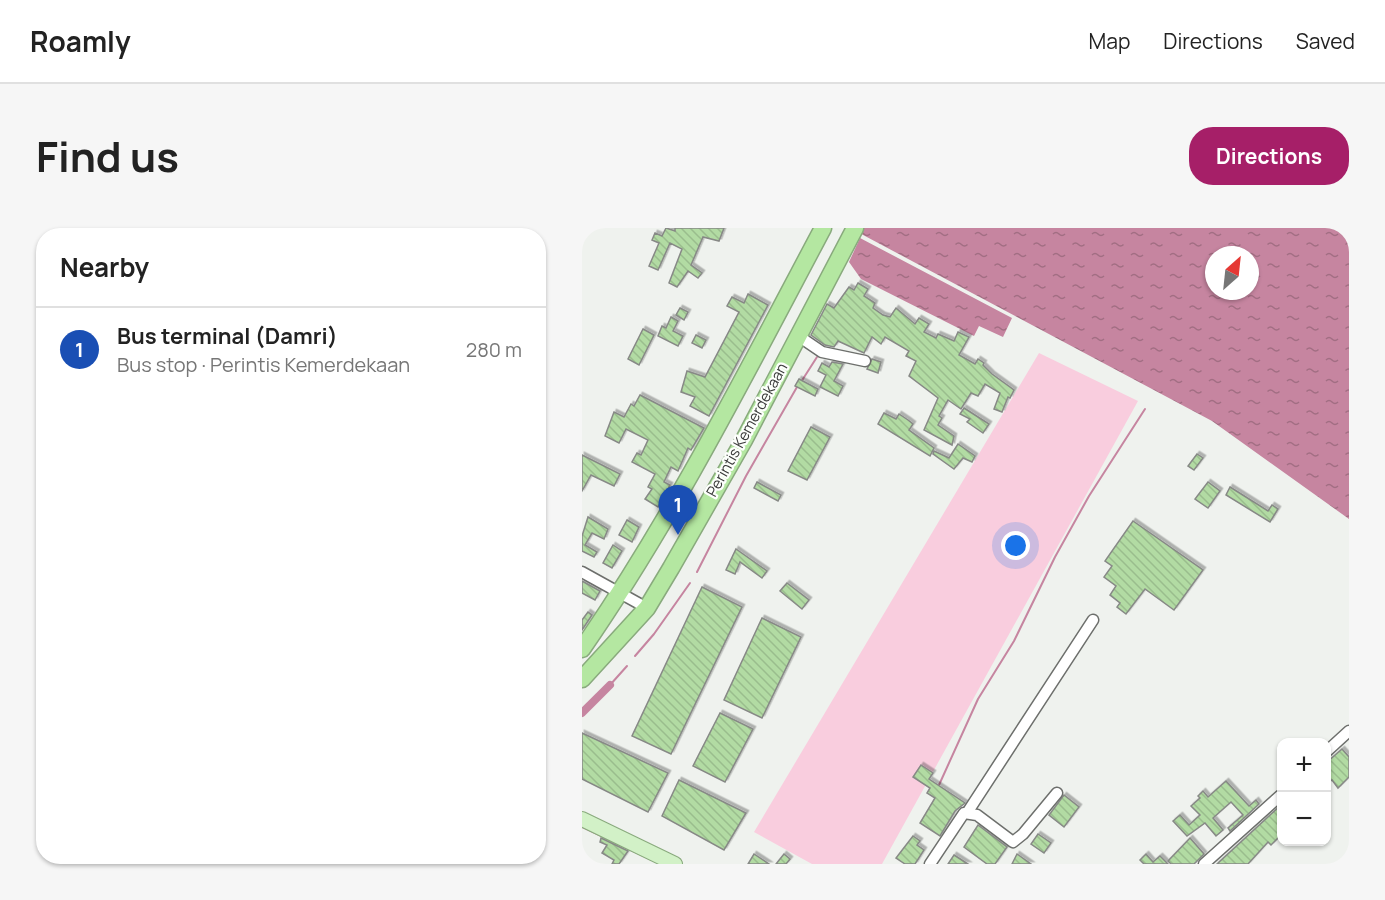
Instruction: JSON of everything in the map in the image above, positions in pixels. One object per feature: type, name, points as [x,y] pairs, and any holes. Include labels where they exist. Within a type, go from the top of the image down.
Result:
[{"type":"highway","points":[[582,649],[620,594],[716,430],[823,228]]},
{"type":"highway","name":"Perintis Kemerdekaan","points":[[582,680],[647,608],[744,440],[855,228]]},
{"type":"main road","points":[[582,819],[675,864]]},
{"type":"street","points":[[800,330],[822,352],[865,361]]},
{"type":"street","points":[[582,572],[647,608]]},
{"type":"street","points":[[930,864],[961,816],[967,813],[1094,620]]},
{"type":"street","points":[[1331,747],[1349,731]]},
{"type":"street","points":[[967,813],[991,824],[1013,842],[1023,834],[1057,793]]},
{"type":"street","points":[[1204,864],[1277,799]]},
{"type":"shaded area","points":[[1039,353],[1138,401],[882,864],[812,864],[754,832]]},
{"type":"water","points":[[850,228],[1349,228],[1349,519],[1212,421]]},
{"type":"water","points":[[860,238],[1012,318],[1003,337],[979,326],[974,336],[861,279],[849,262]]},
{"type":"building","points":[[666,228],[675,231],[675,228],[724,228],[719,241],[703,237],[691,265],[702,273],[698,278],[688,271],[677,287],[669,283],[682,249],[670,243],[658,270],[649,266],[659,243],[652,240],[655,233],[662,236]]},
{"type":"building","points":[[858,283],[868,289],[864,296],[875,303],[873,308],[883,315],[890,317],[896,308],[915,324],[919,318],[929,324],[924,332],[936,338],[938,334],[954,341],[958,332],[969,337],[959,355],[975,364],[978,359],[992,374],[1014,390],[1010,398],[1008,397],[1002,412],[994,409],[1000,393],[985,384],[978,396],[971,393],[961,409],[948,400],[939,416],[942,418],[938,425],[954,436],[952,445],[924,430],[938,398],[909,376],[916,361],[906,356],[909,351],[885,337],[881,344],[872,337],[864,353],[838,341],[834,347],[825,345],[811,335],[827,304],[834,308],[849,287],[854,290]]},
{"type":"building","points":[[748,294],[768,305],[709,416],[690,406],[695,397],[681,392],[687,371],[705,377],[739,312],[727,306],[732,297],[744,303]]},
{"type":"building","points":[[680,308],[688,312],[684,320],[676,315]]},
{"type":"building","points":[[671,317],[678,321],[673,331],[683,336],[678,346],[658,336],[662,326],[666,328]]},
{"type":"building","points":[[643,329],[654,335],[639,365],[628,359]]},
{"type":"building","points":[[696,335],[706,340],[702,348],[692,343]]},
{"type":"building","points":[[872,359],[881,362],[878,373],[867,369]]},
{"type":"building","points":[[832,362],[843,364],[834,381],[843,386],[838,396],[820,387],[826,375],[818,371],[822,363],[829,367]]},
{"type":"building","points":[[799,379],[818,389],[815,396],[795,386]]},
{"type":"building","points":[[640,395],[704,428],[691,450],[688,448],[678,471],[671,467],[664,482],[670,485],[658,507],[645,499],[652,489],[648,487],[655,474],[632,462],[637,453],[641,455],[648,440],[626,429],[619,443],[605,436],[614,412],[624,417],[631,404],[634,406]]},
{"type":"building","points":[[964,408],[989,424],[983,433],[967,422],[970,419],[960,414]]},
{"type":"building","points":[[884,413],[896,419],[899,414],[913,424],[909,430],[934,448],[930,456],[878,424]]},
{"type":"building","points":[[811,427],[830,437],[807,480],[788,471]]},
{"type":"building","points":[[958,444],[975,456],[972,462],[963,458],[954,469],[933,454],[934,451],[949,458]]},
{"type":"building","points":[[1197,454],[1203,458],[1194,470],[1188,466]]},
{"type":"building","points":[[582,455],[620,474],[614,486],[591,475],[582,491]]},
{"type":"building","points":[[757,482],[781,495],[778,501],[754,488]]},
{"type":"building","points":[[1208,482],[1220,491],[1208,508],[1195,499]]},
{"type":"building","points":[[1230,487],[1268,511],[1272,505],[1278,509],[1270,522],[1226,495]]},
{"type":"building","points":[[588,517],[608,529],[604,539],[592,533],[585,545],[597,552],[594,557],[582,551],[582,536]]},
{"type":"building","points":[[627,520],[639,527],[632,542],[619,535]]},
{"type":"building","points":[[1133,521],[1203,570],[1174,610],[1145,589],[1126,614],[1117,607],[1120,603],[1110,595],[1116,586],[1104,577],[1112,566],[1105,561]]},
{"type":"building","points":[[613,545],[622,551],[612,568],[603,563]]},
{"type":"building","points":[[736,549],[767,571],[762,578],[740,562],[735,574],[726,570]]},
{"type":"building","points":[[582,581],[600,591],[595,600],[582,593]]},
{"type":"building","points":[[787,583],[809,600],[802,609],[780,591]]},
{"type":"building","points":[[702,587],[742,607],[671,754],[632,736]]},
{"type":"building","points":[[588,612],[592,615],[582,630],[582,620]]},
{"type":"building","points":[[762,618],[801,637],[762,718],[724,700]]},
{"type":"building","points":[[720,713],[753,729],[725,782],[693,766]]},
{"type":"building","points":[[582,733],[668,773],[648,812],[582,779]]},
{"type":"building","points":[[1342,749],[1349,757],[1349,777],[1338,788],[1331,780],[1331,759]]},
{"type":"building","points":[[921,765],[933,773],[929,779],[965,803],[955,811],[940,836],[920,823],[935,798],[927,793],[930,788],[913,777]]},
{"type":"building","points":[[679,780],[746,813],[724,850],[662,816]]},
{"type":"building","points":[[1226,781],[1249,806],[1256,800],[1259,804],[1230,831],[1228,828],[1243,815],[1231,802],[1213,818],[1223,830],[1216,836],[1205,823],[1187,836],[1173,821],[1180,815],[1189,825],[1200,815],[1191,806],[1200,798],[1198,796],[1203,791],[1208,797]]},
{"type":"building","points":[[1064,795],[1079,807],[1064,827],[1049,815]]},
{"type":"building","points":[[1277,809],[1277,839],[1271,845],[1268,842],[1248,864],[1217,864]]},
{"type":"building","points":[[978,825],[1007,847],[995,864],[987,864],[964,847]]},
{"type":"building","points":[[1038,834],[1051,843],[1044,853],[1031,844]]},
{"type":"building","points":[[913,836],[920,841],[917,845],[924,850],[915,864],[905,864],[896,858]]},
{"type":"building","points":[[601,838],[628,851],[619,864],[612,864],[614,860],[602,853],[607,845],[600,842]]},
{"type":"building","points":[[1190,838],[1204,854],[1194,864],[1171,864],[1168,861]]},
{"type":"building","points":[[754,854],[769,864],[748,864]]},
{"type":"building","points":[[784,854],[790,859],[786,864],[776,864]]},
{"type":"building","points":[[1017,854],[1031,864],[1012,864]]},
{"type":"building","points":[[1146,854],[1153,862],[1160,856],[1168,864],[1144,864],[1140,860]]},
{"type":"building","points":[[954,855],[968,864],[948,864]]},
{"type":"waterway","points":[[801,382],[817,357]]},
{"type":"waterway","points":[[697,572],[746,476],[797,387]]},
{"type":"waterway","points":[[939,785],[978,699],[1014,641],[1055,557],[1089,496],[1145,409]]},
{"type":"waterway","points":[[635,656],[654,634],[690,583]]},
{"type":"waterway","points":[[610,685],[627,666]]},
{"type":"waterway","points":[[582,713],[610,685]]},
{"type":"waterway","points":[[582,827],[652,860]]},
{"type":"place","name":"Bus terminal (Damri)","points":[[678,535]]}]
